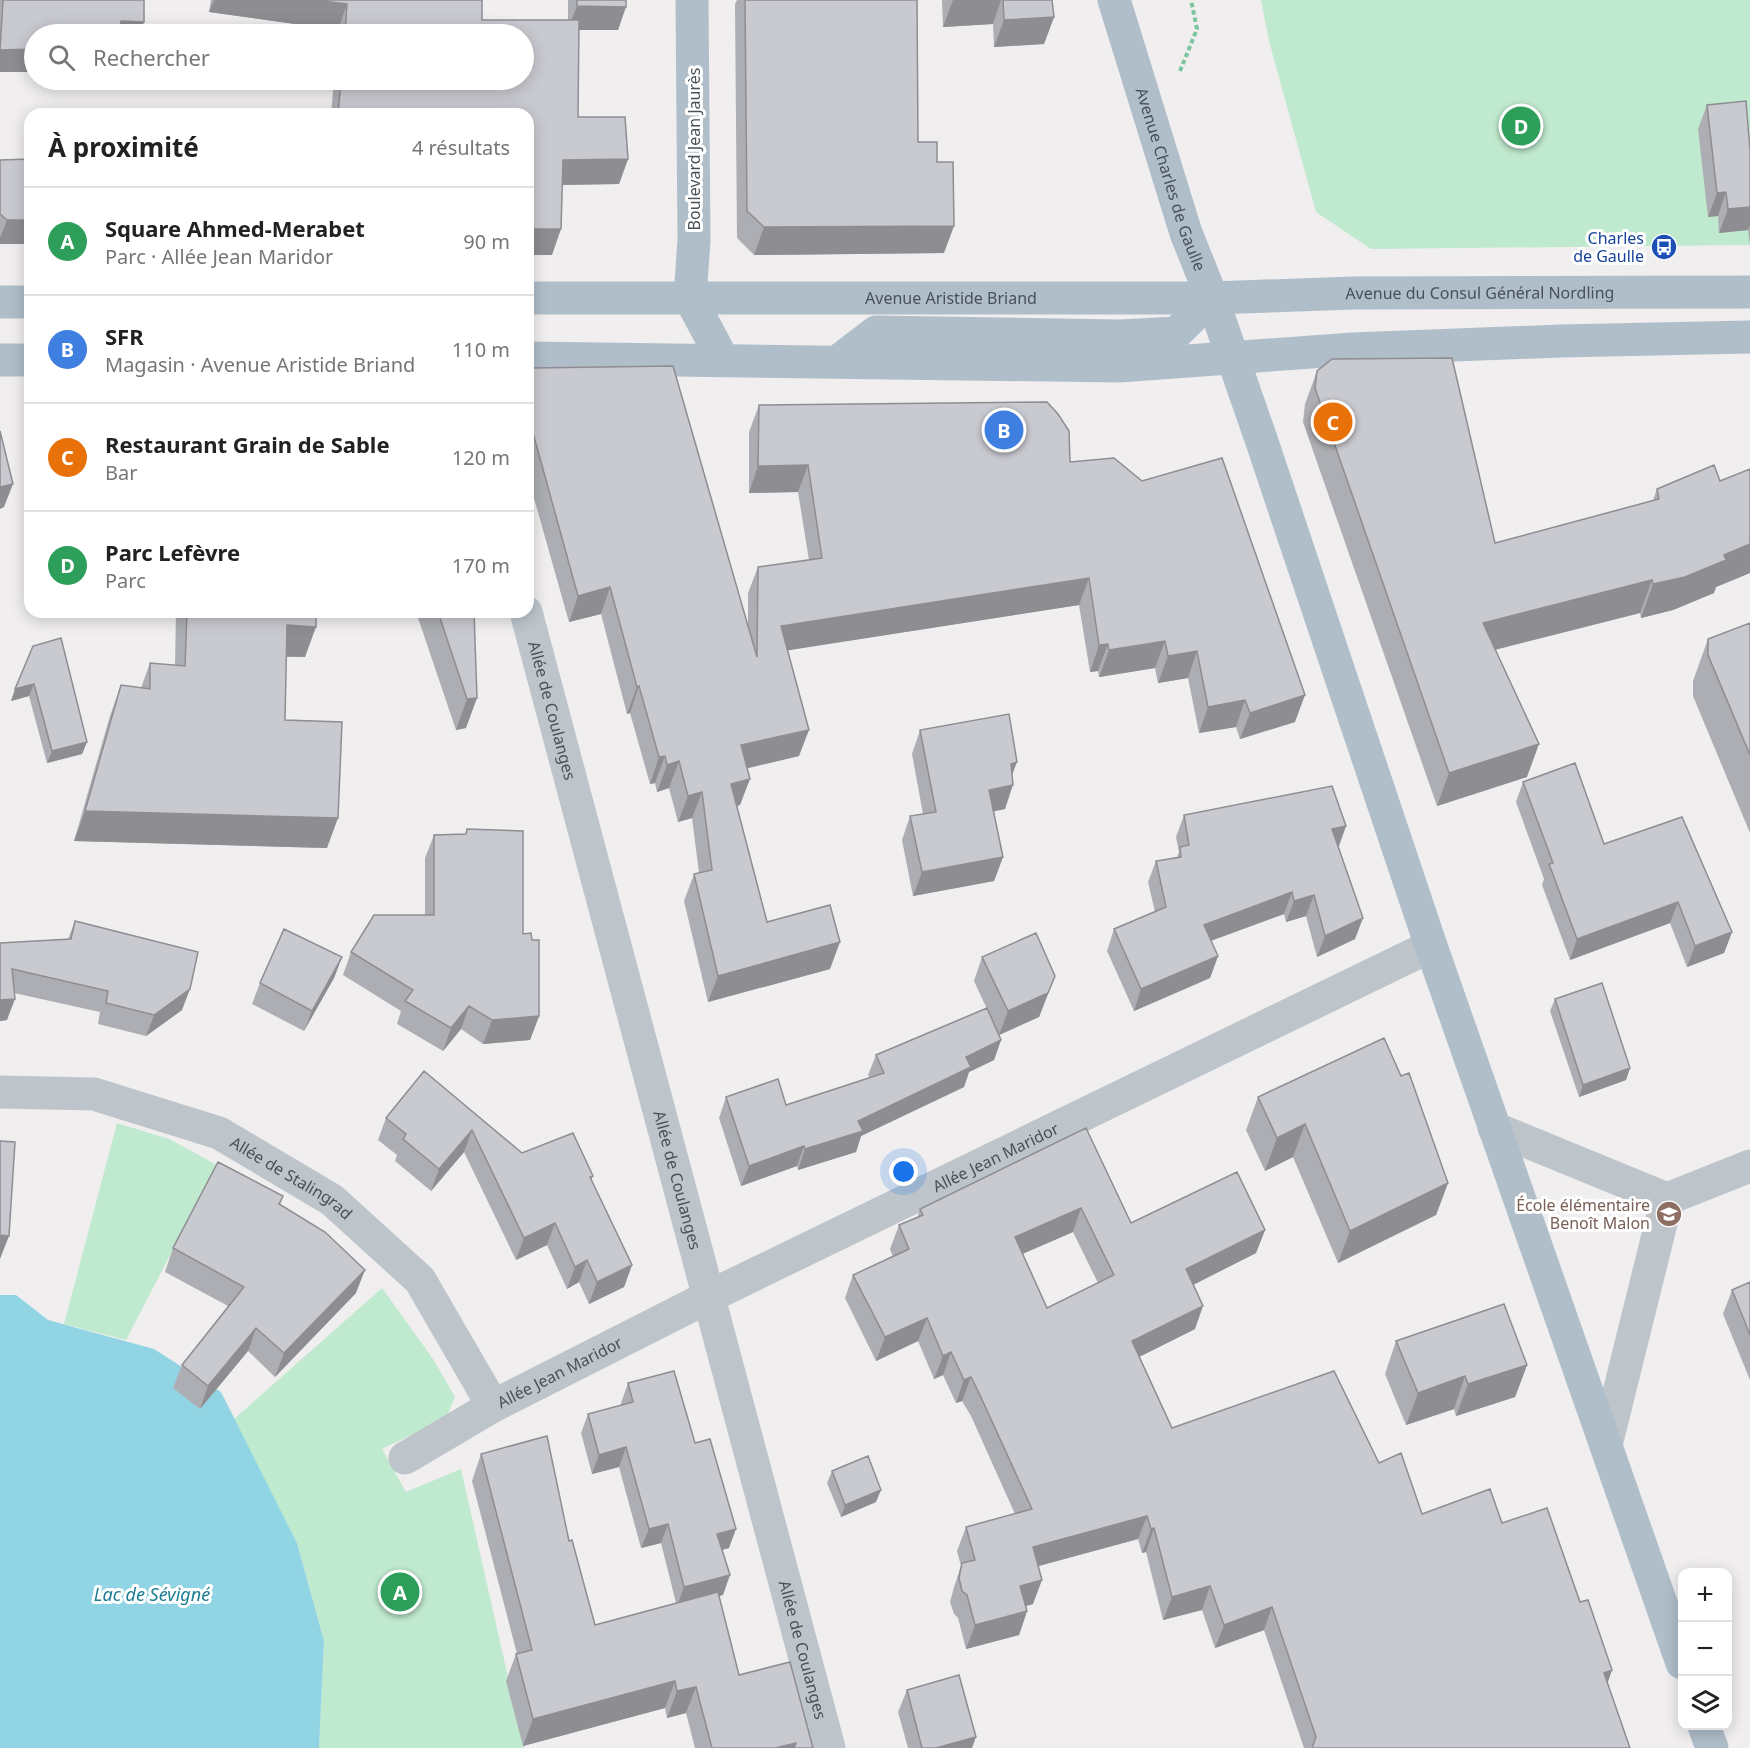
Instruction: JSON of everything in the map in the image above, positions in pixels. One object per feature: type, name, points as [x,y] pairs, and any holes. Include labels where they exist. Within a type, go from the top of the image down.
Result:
[{"type":"main road","name":"Boulevard Jean Jaurès","points":[[690,298],[694,240],[692,0]]},
{"type":"main road","name":"Avenue Charles de Gaulle","points":[[1114,0],[1148,103],[1186,233],[1212,298],[1261,439],[1431,946],[1678,1649]]},
{"type":"main road","name":"Avenue du Consul Général Nordling","points":[[1212,298],[1353,293],[1750,292]]},
{"type":"main road","name":"Avenue Aristide Briand","points":[[534,298],[1212,298]]},
{"type":"main road","points":[[690,298],[723,360]]},
{"type":"main road","points":[[838,361],[876,332],[1120,336],[1176,333],[1212,298]]},
{"type":"main road","points":[[0,302],[24,302]]},
{"type":"main road","points":[[534,358],[1119,366],[1231,357],[1560,341],[1750,338]]},
{"type":"main road","points":[[0,360],[24,360]]},
{"type":"main road","points":[[1706,1730],[1712,1748]]},
{"type":"street","name":"Allée de Coulanges","points":[[528,618],[829,1748]]},
{"type":"street","name":"Allée Jean Maridor","points":[[405,1458],[493,1406],[710,1296],[1431,946]]},
{"type":"street","name":"Allée de Stalingrad","points":[[0,1092],[94,1094],[219,1133],[332,1200],[420,1280],[493,1406]]},
{"type":"street","points":[[1494,1128],[1667,1199],[1750,1166]]},
{"type":"street","points":[[1606,1445],[1667,1199]]},
{"type":"path","points":[[1148,103],[1182,69],[1197,29],[1191,0]]},
{"type":"green space","points":[[1261,0],[1750,0],[1750,245],[1371,249],[1316,212],[1269,41]]},
{"type":"green space","points":[[117,1123],[169,1139],[217,1165],[126,1340],[64,1324]]},
{"type":"green space","points":[[382,1288],[433,1359],[455,1397],[446,1418],[382,1449],[406,1492],[461,1469],[524,1748],[319,1748],[324,1641],[297,1543],[234,1419]]},
{"type":"water","name":"Lac de Sévigné","points":[[0,1295],[16,1295],[48,1320],[154,1349],[221,1392],[297,1543],[324,1641],[319,1748],[0,1748]]},
{"type":"building","points":[[3,0],[144,0],[144,22],[24,24],[24,49],[0,50]]},
{"type":"building","points":[[314,0],[482,0],[482,20],[579,20],[578,117],[625,117],[628,159],[563,160],[561,229],[534,229],[534,108],[339,108],[340,90],[534,90],[534,24],[346,24],[347,4]]},
{"type":"building","points":[[577,0],[626,0],[626,7],[577,6]]},
{"type":"building","points":[[745,0],[917,0],[918,142],[937,142],[937,162],[953,162],[954,226],[764,227],[747,211]]},
{"type":"building","points":[[1003,0],[1052,0],[1054,17],[1004,20]]},
{"type":"building","points":[[1746,101],[1750,150],[1750,207],[1728,209],[1726,192],[1717,193],[1707,105]]},
{"type":"building","points":[[24,159],[24,220],[7,220],[0,214],[0,160]]},
{"type":"building","points":[[1452,358],[1495,543],[1659,499],[1657,489],[1714,465],[1720,481],[1750,469],[1750,544],[1724,555],[1726,560],[1685,577],[1653,584],[1652,580],[1483,623],[1539,744],[1449,773],[1315,388],[1317,371],[1332,359]]},
{"type":"building","points":[[673,366],[757,657],[758,567],[822,558],[808,465],[758,466],[759,405],[1047,402],[1069,431],[1070,462],[1114,458],[1142,481],[1222,458],[1305,695],[1250,713],[1245,700],[1208,707],[1197,651],[1168,656],[1165,641],[1109,650],[1108,644],[1099,645],[1089,578],[781,626],[809,730],[741,745],[750,779],[731,784],[767,922],[830,905],[840,942],[718,976],[694,874],[712,870],[702,792],[688,796],[679,761],[667,765],[665,756],[659,757],[610,587],[578,596],[534,437],[534,368]]},
{"type":"building","points":[[0,431],[13,484],[0,487]]},
{"type":"building","points":[[187,618],[316,618],[316,627],[287,625],[285,720],[342,722],[338,818],[85,811],[121,685],[150,689],[150,663],[185,666]]},
{"type":"building","points":[[440,618],[474,618],[477,698],[467,699]]},
{"type":"building","points":[[1750,623],[1750,755],[1708,655],[1708,639]]},
{"type":"building","points":[[61,638],[87,742],[52,751],[34,684],[15,689],[33,646]]},
{"type":"building","points":[[1009,714],[1017,762],[1011,764],[1013,785],[989,790],[1003,857],[922,872],[910,816],[936,812],[920,730]]},
{"type":"building","points":[[1575,763],[1604,844],[1682,817],[1732,932],[1695,946],[1678,902],[1577,939],[1549,864],[1553,863],[1523,782]]},
{"type":"building","points":[[1332,786],[1346,826],[1332,829],[1363,918],[1325,936],[1314,895],[1294,901],[1292,892],[1204,925],[1218,956],[1141,989],[1114,929],[1166,907],[1156,861],[1181,857],[1180,847],[1189,845],[1184,815]]},
{"type":"building","points":[[467,829],[523,831],[523,934],[531,933],[532,940],[539,940],[539,1016],[492,1020],[469,1006],[451,1028],[405,1001],[413,990],[351,952],[374,915],[434,915],[434,835],[466,834]]},
{"type":"building","points":[[75,921],[198,952],[190,989],[154,1015],[106,1003],[108,991],[12,969],[15,999],[0,1000],[0,943],[71,939]]},
{"type":"building","points":[[284,929],[342,957],[312,1011],[260,983]]},
{"type":"building","points":[[1036,933],[1055,976],[1048,993],[1008,1011],[982,957]]},
{"type":"building","points":[[1602,983],[1630,1068],[1583,1085],[1555,999]]},
{"type":"building","points":[[987,1008],[1001,1040],[966,1057],[971,1067],[858,1121],[863,1131],[805,1149],[804,1146],[749,1166],[726,1097],[778,1079],[786,1105],[884,1073],[876,1055]]},
{"type":"building","points":[[1384,1038],[1401,1076],[1409,1073],[1448,1183],[1350,1231],[1305,1124],[1277,1138],[1258,1097]]},
{"type":"building","points":[[424,1071],[522,1153],[573,1133],[593,1176],[590,1177],[632,1265],[597,1282],[587,1260],[575,1267],[555,1223],[524,1238],[472,1130],[439,1169],[403,1139],[406,1134],[386,1118]]},
{"type":"building","points":[[1086,1128],[1131,1223],[1237,1172],[1265,1230],[1186,1269],[1203,1306],[1132,1341],[1172,1428],[1334,1371],[1379,1463],[1401,1453],[1422,1514],[1490,1489],[1502,1523],[1547,1508],[1580,1602],[1588,1600],[1612,1670],[1604,1673],[1630,1748],[1312,1748],[1316,1737],[1272,1607],[1224,1625],[1210,1586],[1172,1597],[1154,1528],[1151,1529],[1147,1516],[1033,1547],[1042,1580],[1020,1586],[1027,1611],[975,1625],[967,1595],[962,1591],[959,1578],[962,1563],[975,1560],[966,1527],[1032,1509],[971,1377],[964,1380],[951,1352],[943,1356],[927,1318],[885,1337],[853,1275],[909,1249],[899,1225],[923,1215],[920,1209]],"holes":[[[1081,1208],[1114,1275],[1047,1308],[1015,1237]]]},
{"type":"building","points":[[0,1141],[15,1142],[9,1236],[0,1235]]},
{"type":"building","points":[[218,1162],[283,1196],[279,1204],[325,1232],[365,1270],[284,1353],[256,1328],[208,1386],[182,1365],[244,1287],[173,1248]]},
{"type":"building","points":[[1750,1282],[1750,1335],[1732,1290]]},
{"type":"building","points":[[1504,1304],[1527,1365],[1468,1384],[1465,1376],[1418,1393],[1396,1341]]},
{"type":"building","points":[[674,1371],[695,1443],[710,1439],[736,1529],[717,1534],[730,1575],[684,1587],[668,1524],[649,1529],[626,1447],[599,1455],[588,1414],[633,1402],[628,1383]]},
{"type":"building","points":[[547,1436],[569,1541],[572,1540],[595,1625],[718,1592],[739,1675],[790,1662],[813,1748],[794,1748],[796,1743],[775,1748],[712,1748],[696,1687],[677,1691],[675,1681],[533,1719],[516,1654],[532,1650],[481,1454]]},
{"type":"building","points":[[868,1456],[881,1490],[845,1505],[832,1471]]},
{"type":"building","points":[[959,1675],[976,1737],[936,1748],[922,1748],[907,1690]]},
{"type":"place","name":"Parc Lefèvre","points":[[1521,126]]},
{"type":"place","name":"Charles de Gaulle","points":[[1664,247]]},
{"type":"place","name":"Restaurant Grain de Sable","points":[[1333,422]]},
{"type":"place","name":"SFR","points":[[1004,430]]},
{"type":"place","name":"École élémentaire Benoît Malon","points":[[1669,1214]]},
{"type":"place","name":"Square Ahmed-Merabet","points":[[400,1592]]}]
